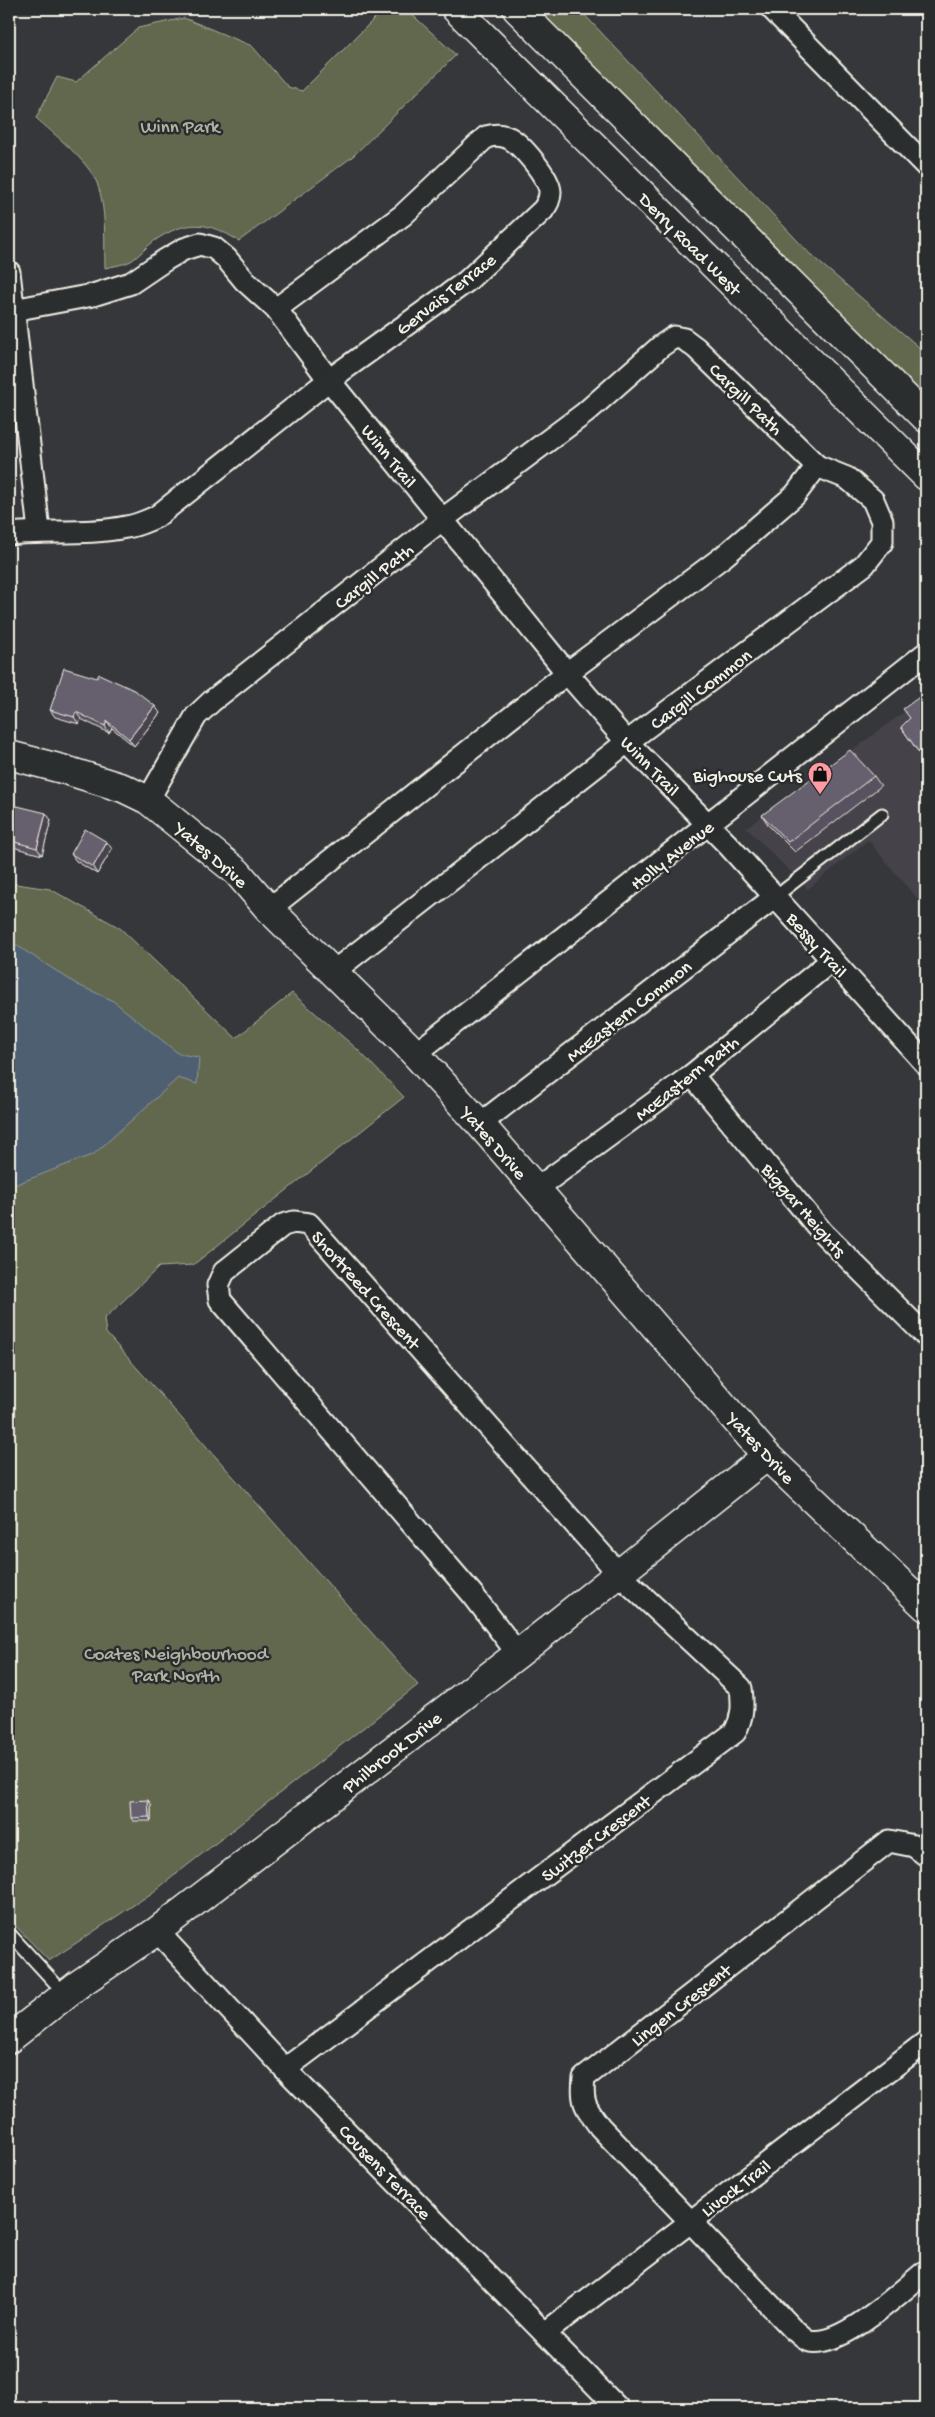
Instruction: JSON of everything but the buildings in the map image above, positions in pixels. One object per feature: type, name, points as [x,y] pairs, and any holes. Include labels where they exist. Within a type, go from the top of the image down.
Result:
[{"type":"street","name":"Derry Road West","points":[[456,9],[926,476]]},
{"type":"street","points":[[517,9],[926,418]]},
{"type":"street","points":[[772,9],[926,166]]},
{"type":"street","name":"Gervais Terrace","points":[[9,534],[39,531],[106,531],[129,527],[156,517],[329,380],[474,274],[543,210],[549,200],[550,191],[547,179],[510,138],[499,134],[486,136],[403,214],[276,309]]},
{"type":"street","name":"Winn Trail","points":[[13,310],[93,295],[131,283],[165,260],[184,250],[200,244],[214,248],[226,258],[245,281],[276,309],[329,380],[567,673],[627,742],[708,824]]},
{"type":"street","points":[[9,272],[39,531]]},
{"type":"street","name":"Cargill Path","points":[[148,800],[196,716],[201,711],[443,520],[586,413],[660,346],[674,337],[684,339],[696,348],[817,466]]},
{"type":"street","points":[[269,909],[567,673],[724,556],[795,495],[817,466]]},
{"type":"street","name":"Cargill Common","points":[[333,972],[627,742],[864,565],[882,542],[882,521],[873,500],[847,478],[817,466]]},
{"type":"street","name":"Holly Avenue","points":[[415,1054],[926,653]]},
{"type":"street","name":"Yates Drive","points":[[9,755],[71,771],[123,788],[148,800],[237,872],[269,909],[415,1054],[480,1124],[767,1456],[926,1607]]},
{"type":"street","name":"Bessy Trail","points":[[708,824],[926,1064]]},
{"type":"street","name":"McEastern Common","points":[[480,1124],[775,897]]},
{"type":"street","name":"McEastern Path","points":[[536,1189],[692,1075],[832,960]]},
{"type":"street","name":"Biggar Heights","points":[[692,1075],[822,1232],[926,1336]]},
{"type":"street","name":"Shortreed Crescent","points":[[518,1654],[473,1595],[220,1300],[218,1285],[224,1272],[283,1225],[294,1222],[309,1224],[620,1575]]},
{"type":"street","name":"Philbrook Drive","points":[[9,2039],[79,1984],[157,1931],[518,1654],[620,1575],[767,1456]]},
{"type":"street","name":"Switzer Crescent","points":[[285,2069],[736,1732],[741,1720],[743,1706],[741,1688],[620,1575]]},
{"type":"street","name":"Lingen Crescent","points":[[690,2222],[600,2127],[584,2106],[584,2078],[889,1841],[914,1846],[926,1855]]},
{"type":"street","name":"Cousens Terrace","points":[[157,1931],[285,2069],[618,2408]]},
{"type":"street","name":"Livock Trail","points":[[545,2334],[926,2042]]},
{"type":"street","points":[[690,2222],[794,2330],[808,2341],[824,2341],[846,2333],[926,2272]]},
{"type":"lane","points":[[775,897],[882,814]]},
{"type":"lane","points":[[9,1933],[66,1995]]},
{"type":"shaded area","points":[[926,696],[926,909],[868,840],[808,889],[746,828]]},
{"type":"green space","name":"Winn Park","points":[[384,9],[406,9],[456,55],[352,157],[239,241],[228,234],[207,226],[187,226],[154,241],[131,261],[105,268],[104,214],[97,183],[79,157],[36,118],[57,77],[76,82],[138,28],[184,18],[252,46],[288,87],[302,91]]},
{"type":"green space","points":[[506,9],[579,9],[812,256],[926,353],[926,405]]},
{"type":"green space","name":"Coates Neighbourhood Park North","points":[[9,883],[50,889],[120,928],[236,1038],[292,993],[357,1049],[404,1097],[193,1265],[159,1267],[104,1319],[106,1333],[418,1685],[152,1893],[49,1961],[9,1919]]},
{"type":"water","points":[[9,945],[16,945],[78,985],[112,1000],[179,1054],[199,1057],[197,1084],[178,1078],[94,1154],[9,1187]]},
{"type":"place","name":"Bighouse Cuts","points":[[820,795]]}]
